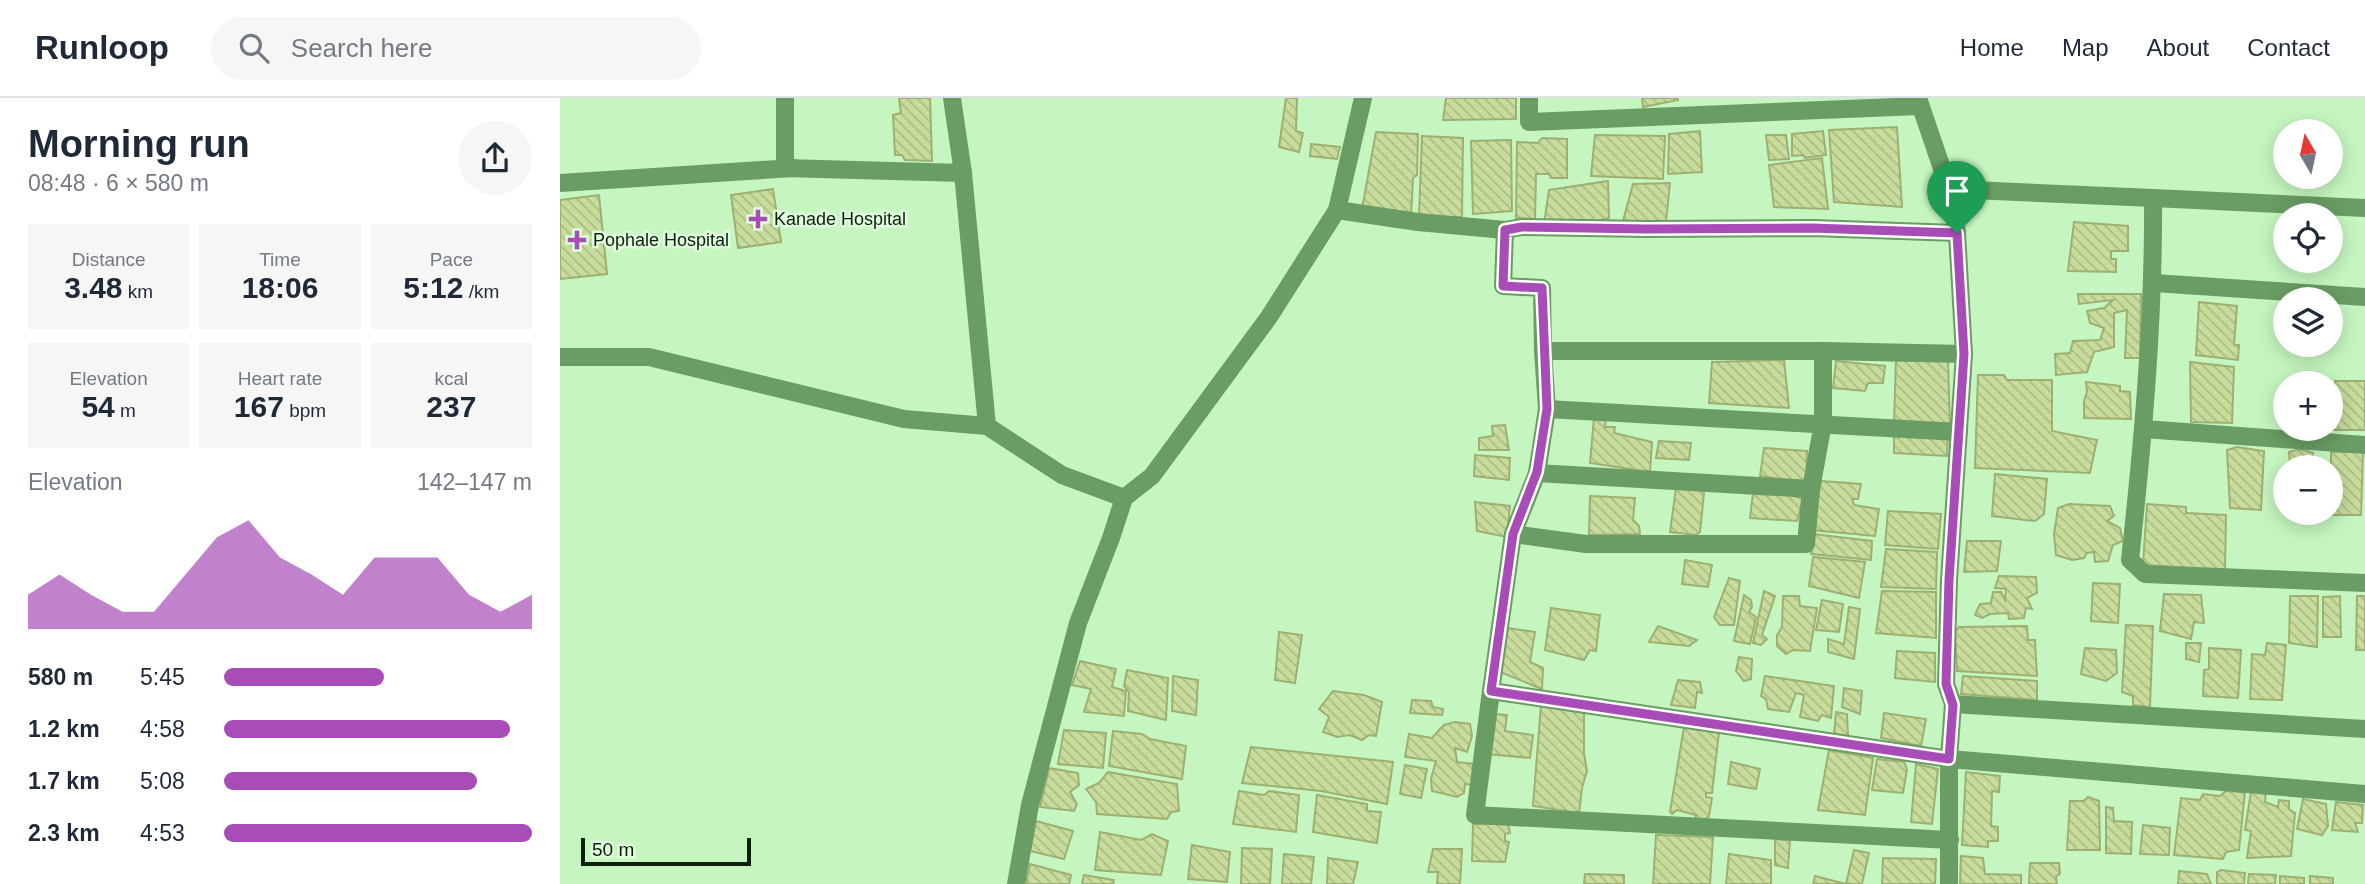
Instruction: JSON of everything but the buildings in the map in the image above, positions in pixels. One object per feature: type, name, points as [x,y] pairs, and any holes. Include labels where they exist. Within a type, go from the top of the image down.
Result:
[{"type":"street","points":[[786,98],[785,168],[793,169]]},
{"type":"street","points":[[952,98],[963,173],[987,426]]},
{"type":"street","points":[[1016,884],[1030,805],[1078,623],[1124,498],[1152,476],[1269,317],[1337,210],[1363,98]]},
{"type":"street","points":[[1529,98],[1529,122],[1919,102],[1949,189],[1957,233],[1964,354],[1949,580],[1946,684],[1953,705],[1949,759],[1949,884]]},
{"type":"street","points":[[560,183],[793,169],[963,173]]},
{"type":"street","points":[[1949,189],[2365,208]]},
{"type":"street","points":[[2154,198],[2154,283],[2144,429],[2130,561],[2145,574],[2365,583]]},
{"type":"street","points":[[1337,210],[1418,222],[1505,230],[1522,227],[1812,228],[1957,233]]},
{"type":"street","points":[[1505,230],[1503,286],[1542,288],[1547,409],[1537,472],[1513,534],[1475,815],[1950,840]]},
{"type":"street","points":[[2154,283],[2365,297]]},
{"type":"street","points":[[1543,351],[1964,354]]},
{"type":"street","points":[[1513,534],[1586,544],[1806,544],[1811,489],[1823,423],[1823,351]]},
{"type":"street","points":[[560,357],[649,357],[904,419],[987,426],[1062,475],[1124,498]]},
{"type":"street","points":[[1547,409],[1959,432]]},
{"type":"street","points":[[2144,429],[2365,445]]},
{"type":"street","points":[[1537,472],[1811,489]]},
{"type":"street","points":[[1491,691],[1949,759],[2365,793]]},
{"type":"street","points":[[1953,705],[2365,729]]},
{"type":"place","name":"Kanade Hospital","points":[[758,219]]},
{"type":"place","name":"Pophale Hospital","points":[[577,240]]},
{"type":"route","points":[[1522,227],[1812,228],[1957,233],[1964,354],[1949,580],[1946,684],[1953,705],[1949,759],[1491,691],[1513,534],[1537,472],[1547,409],[1542,288],[1503,286],[1505,230],[1522,227]]}]
